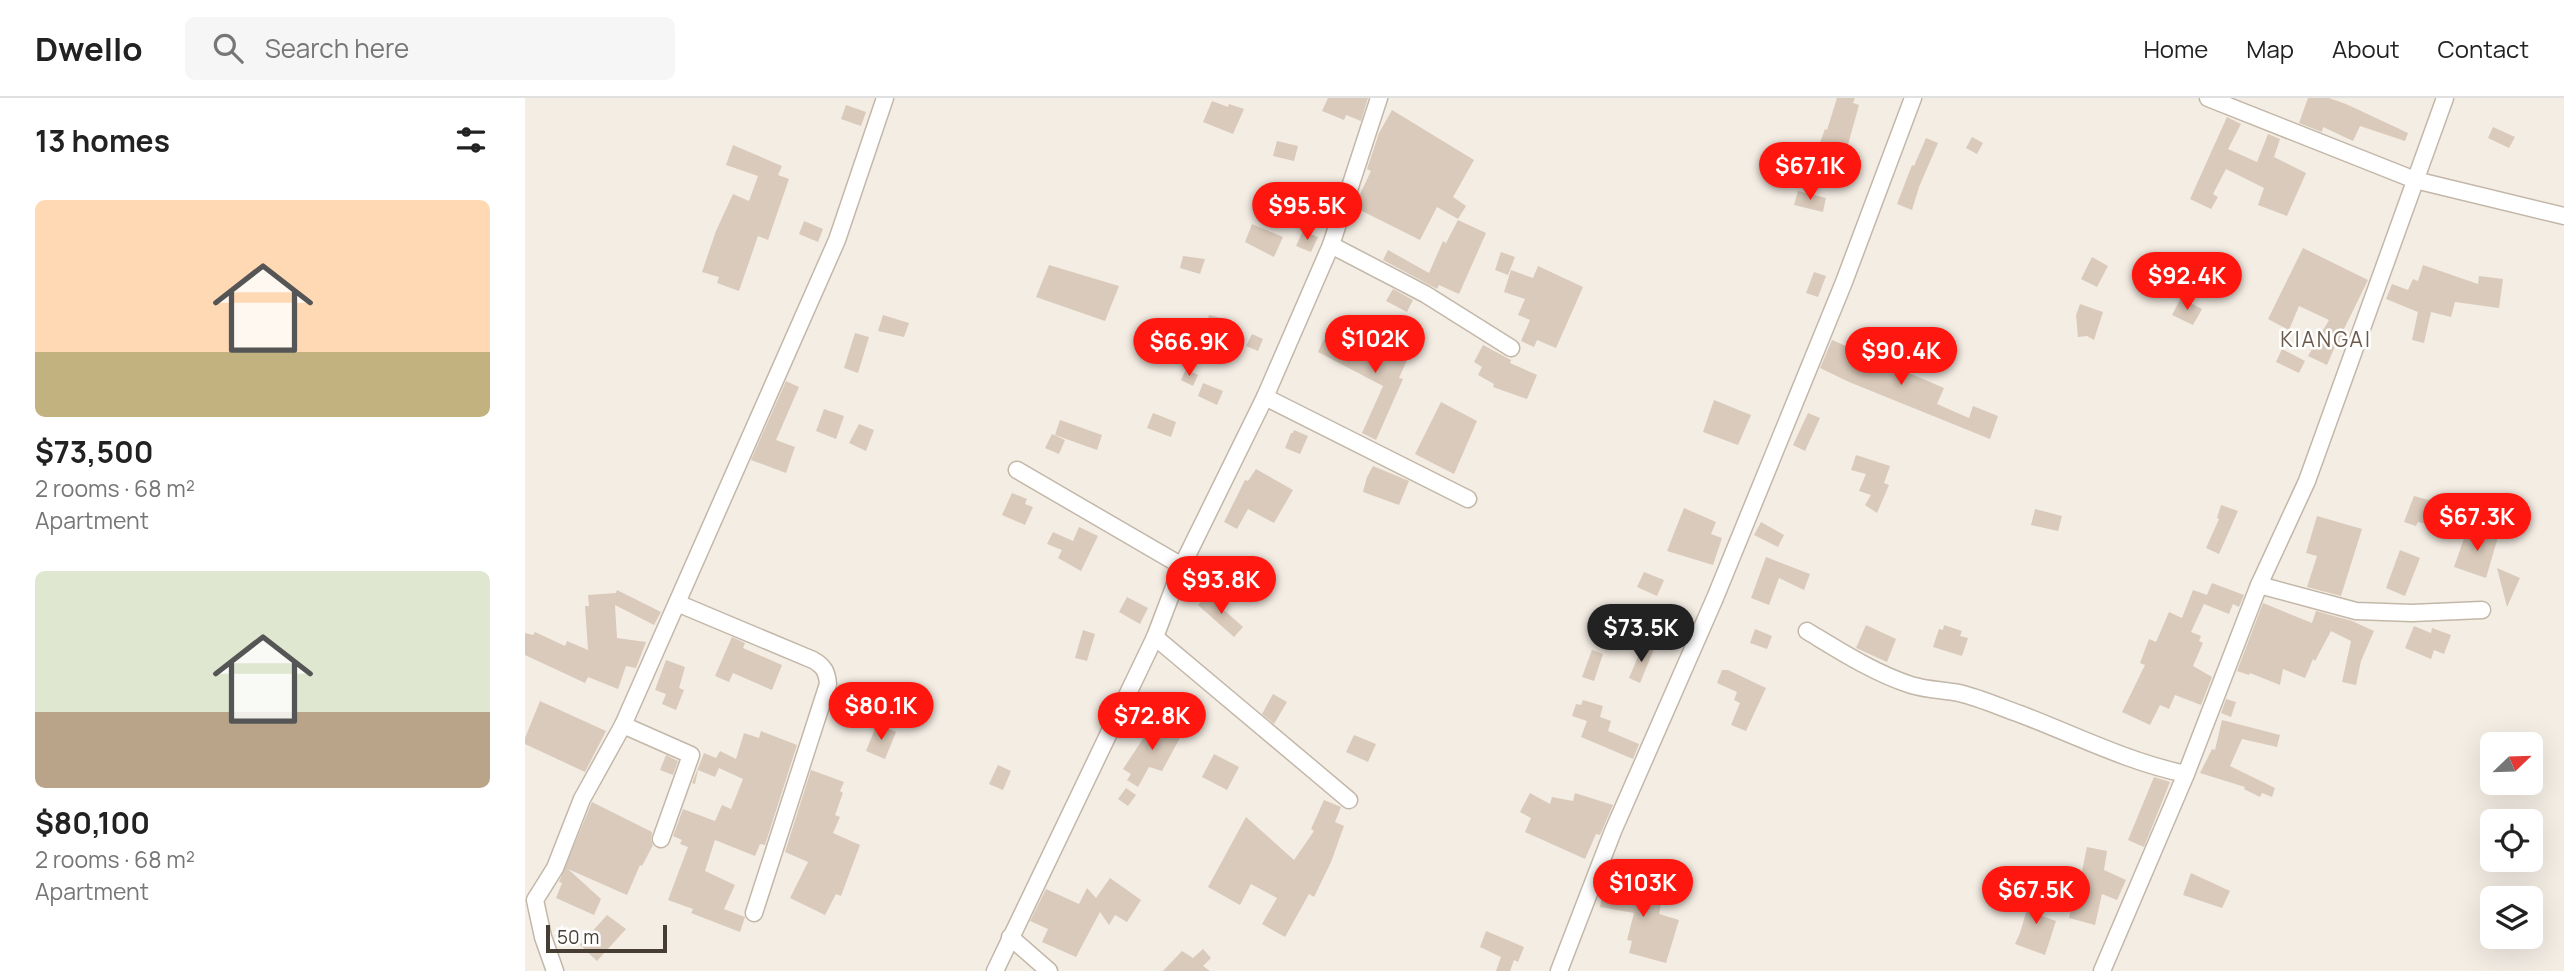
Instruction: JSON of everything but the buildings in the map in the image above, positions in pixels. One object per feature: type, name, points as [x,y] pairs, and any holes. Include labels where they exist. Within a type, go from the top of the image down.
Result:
[{"type":"street","points":[[555,971],[530,895],[555,868],[582,799],[623,725],[837,240],[885,98]]},
{"type":"street","points":[[995,971],[1155,637],[1182,566],[1265,397],[1331,245],[1379,98]]},
{"type":"street","points":[[1559,971],[1613,831],[1715,598],[1844,282],[1913,98]]},
{"type":"street","points":[[2208,98],[2415,180],[2564,216]]},
{"type":"street","points":[[2102,971],[2186,774],[2259,585],[2307,481],[2445,98]]},
{"type":"street","points":[[1331,245],[1425,294],[1511,348]]},
{"type":"street","points":[[1265,397],[1468,499]]},
{"type":"street","points":[[1017,470],[1182,566]]},
{"type":"street","points":[[2259,585],[2355,611],[2412,613],[2482,610]]},
{"type":"street","points":[[677,603],[813,660],[822,665],[827,673],[828,684],[754,913]]},
{"type":"street","points":[[1807,632],[1890,677],[1915,686],[1961,694],[2081,738],[2117,755],[2186,774]]},
{"type":"street","points":[[1155,637],[1349,800]]},
{"type":"street","points":[[623,725],[691,755],[661,839]]},
{"type":"street","points":[[1010,937],[1049,971]]},
{"type":"district","name":"KIANGAI","points":[[2326,339]]}]
